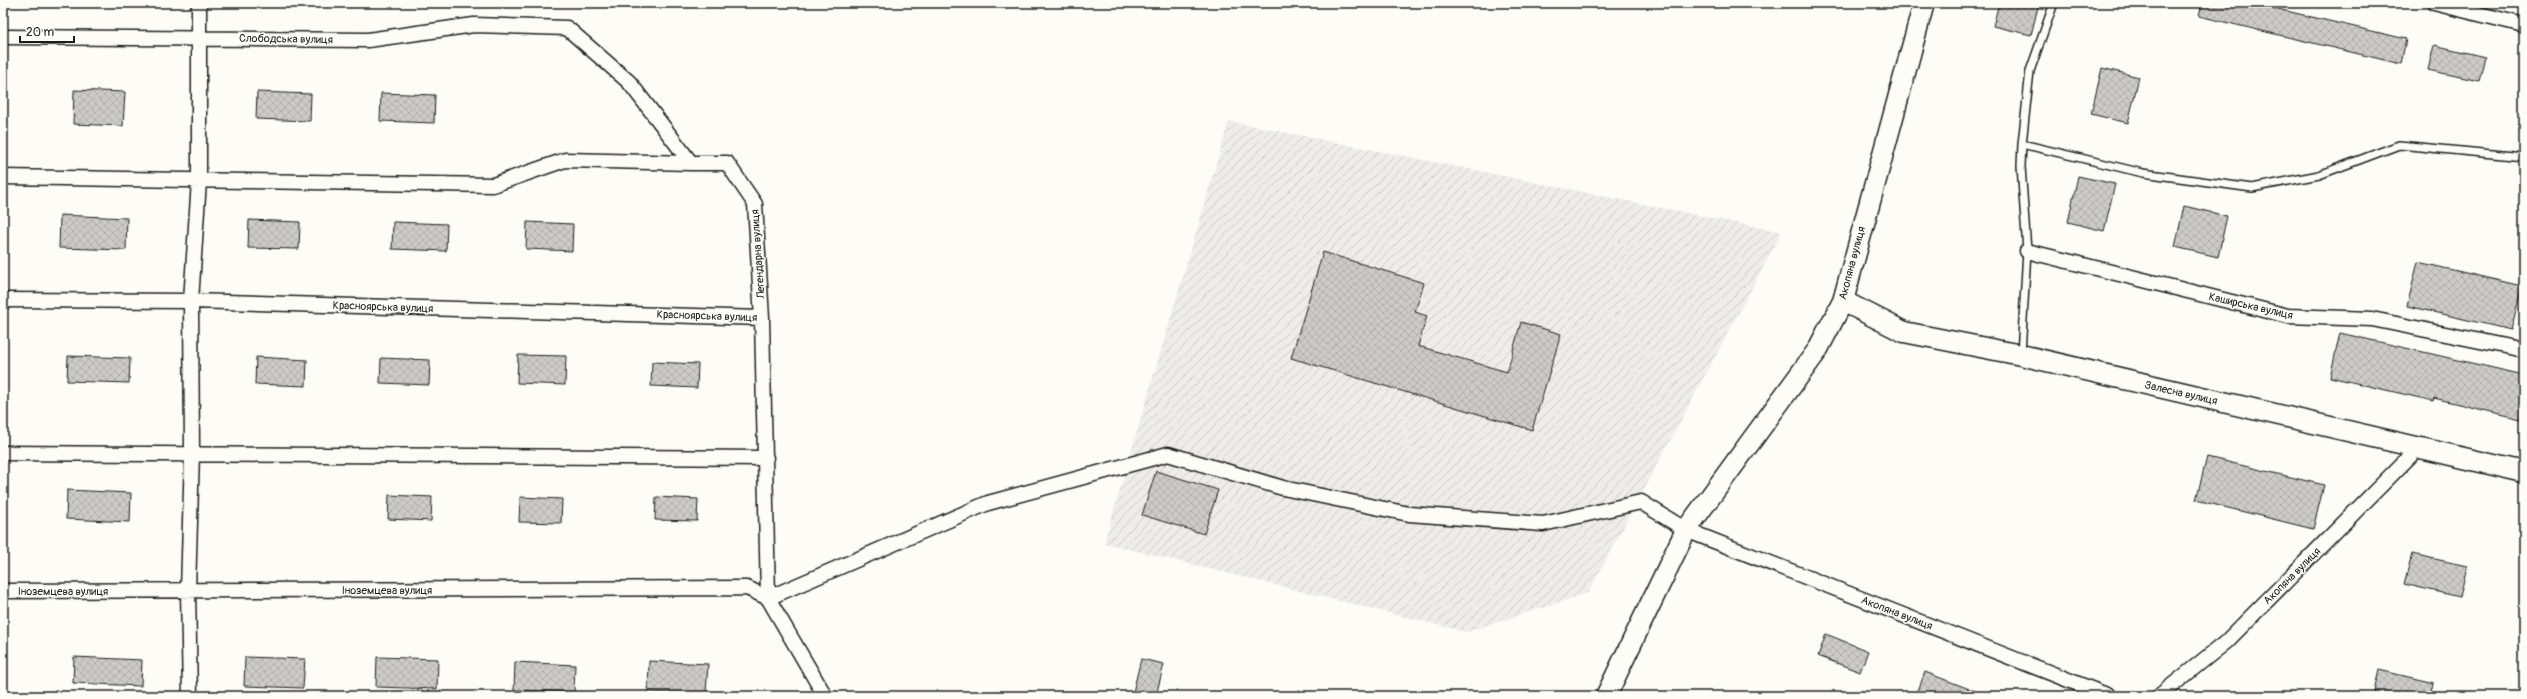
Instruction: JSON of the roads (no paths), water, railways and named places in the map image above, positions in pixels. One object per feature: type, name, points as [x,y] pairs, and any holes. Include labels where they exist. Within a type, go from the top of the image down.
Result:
[{"type":"main road","name":"Акопяна вулиця","points":[[1606,696],[1686,530],[1817,351],[1843,301],[1924,3]]},
{"type":"main road","name":"Залесна вулиця","points":[[1843,301],[1904,332],[2021,355],[2524,472]]},
{"type":"street","points":[[190,696],[188,591],[192,453],[191,301],[199,181],[199,3]]},
{"type":"street","points":[[2434,3],[2524,25]]},
{"type":"street","name":"Слободська вулиця","points":[[3,37],[368,40],[474,25],[567,28],[630,82],[691,163]]},
{"type":"street","points":[[3,177],[493,185],[565,160],[691,163]]},
{"type":"street","name":"Легендарна вулиця","points":[[691,163],[727,163],[755,204],[762,318],[768,598]]},
{"type":"street","name":"Каширська вулиця","points":[[2028,251],[2288,316],[2372,319],[2524,350]]},
{"type":"street","name":"Красноярська вулиця","points":[[3,300],[191,301],[762,318]]},
{"type":"street","name":"Акопяна вулиця","points":[[2159,696],[2226,642],[2418,448]]},
{"type":"street","points":[[3,453],[192,453],[766,458]]},
{"type":"street","points":[[825,696],[768,598],[988,503],[1168,454],[1283,488],[1409,514],[1543,524],[1640,502],[1686,530]]},
{"type":"street","name":"Акопяна вулиця","points":[[1686,530],[2108,696]]},
{"type":"street","name":"Іноземцева вулиця","points":[[3,590],[188,591],[747,588],[768,598]]},
{"type":"lane","points":[[2021,355],[2028,251],[2021,166],[2022,144],[2030,71],[2054,3]]},
{"type":"lane","points":[[2022,144],[2143,173],[2252,188],[2319,175],[2399,145],[2524,157]]}]
